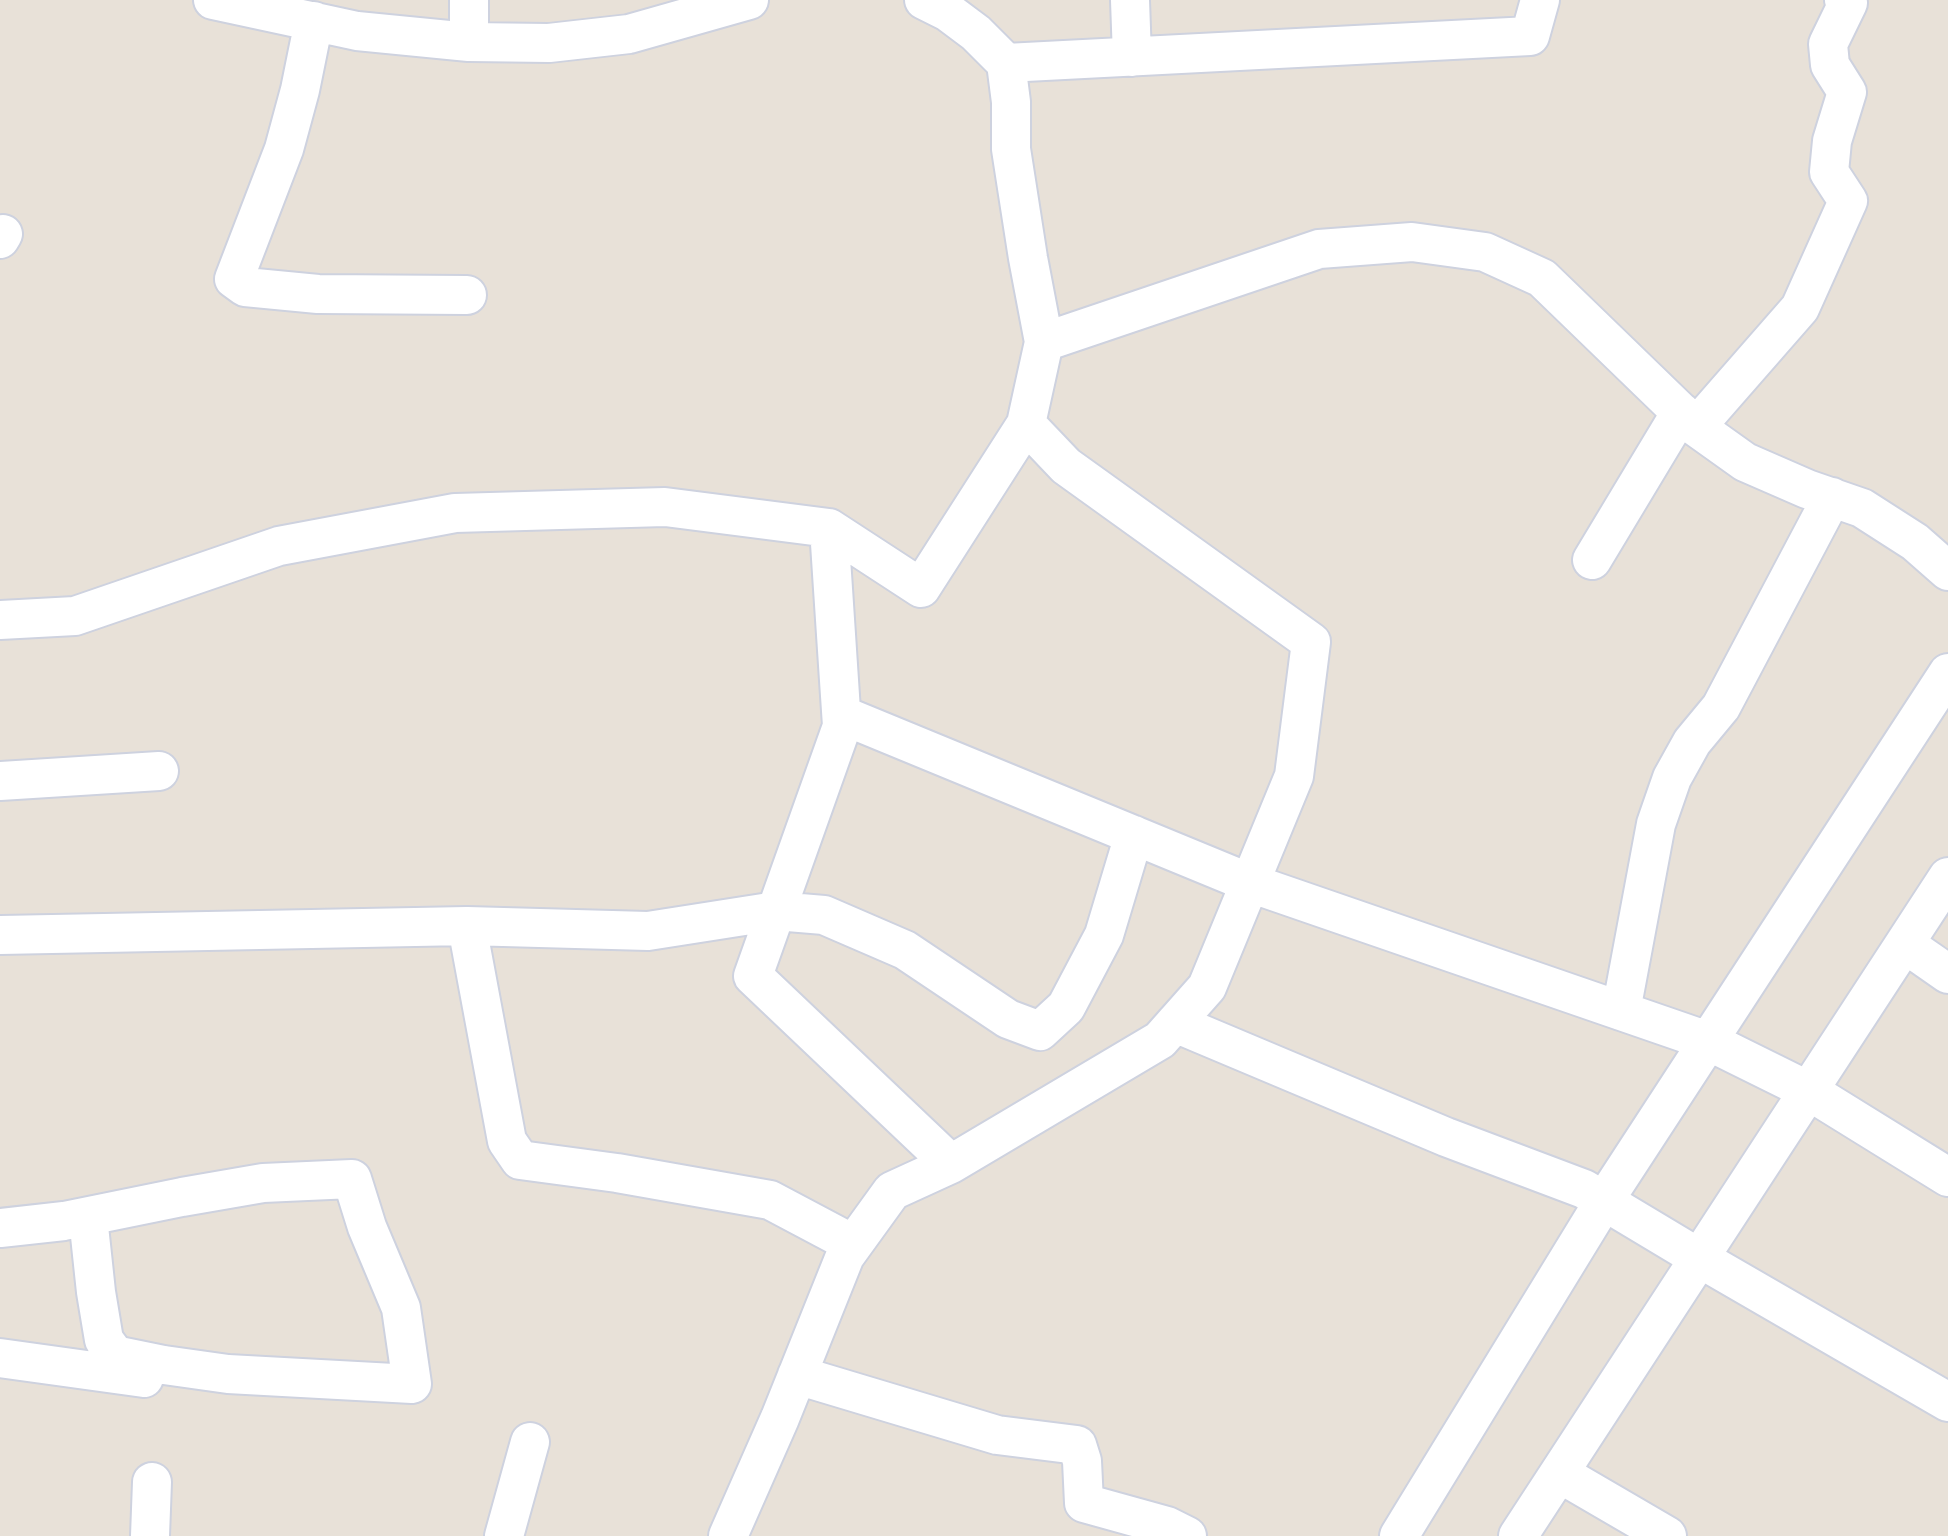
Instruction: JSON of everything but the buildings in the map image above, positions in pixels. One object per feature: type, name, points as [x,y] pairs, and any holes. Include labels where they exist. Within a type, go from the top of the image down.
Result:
[{"type":"street","points":[[213,0],[357,30],[469,41],[549,43],[629,34],[648,14],[749,0]]},
{"type":"street","points":[[469,0],[469,41]]},
{"type":"street","points":[[0,620],[75,616],[279,546],[455,513],[665,507],[829,528],[921,588],[1026,424],[1044,342],[1010,149],[1011,102],[1006,63],[976,33],[948,12],[924,0]]},
{"type":"street","points":[[1129,0],[1132,57]]},
{"type":"street","points":[[1006,63],[1530,36],[1540,0]]},
{"type":"street","points":[[1592,560],[1689,419],[1800,308],[1848,201],[1829,172],[1832,141],[1847,92],[1830,65],[1828,44],[1847,3],[1844,0]]},
{"type":"street","points":[[314,22],[284,149],[234,279],[245,288],[318,294],[467,295]]},
{"type":"street","points":[[1044,342],[1319,249],[1412,243],[1485,252],[1542,278],[1689,419],[1745,462],[1807,489],[1862,508],[1915,541],[1948,571]]},
{"type":"street","points":[[728,1536],[845,1256],[892,1191],[951,1164],[1160,1040],[1207,987],[1294,776],[1311,642],[1066,466],[1026,424]]},
{"type":"street","points":[[1621,1011],[1656,824],[1672,778],[1692,743],[1721,708],[1832,498]]},
{"type":"street","points":[[829,528],[842,726],[753,976],[951,1164]]},
{"type":"street","points":[[1399,1536],[1604,1201],[1948,673]]},
{"type":"street","points":[[842,715],[1250,883],[1708,1041],[1808,1091],[1948,1177]]},
{"type":"street","points":[[0,781],[159,771]]},
{"type":"street","points":[[0,935],[467,926],[648,931],[776,912],[824,915],[905,950],[1008,1019],[1040,1031],[1066,1007],[1104,935],[1134,835]]},
{"type":"street","points":[[1518,1536],[1948,877]]},
{"type":"street","points":[[467,926],[507,1140],[520,1160],[617,1173],[770,1200],[853,1244]]},
{"type":"street","points":[[1905,944],[1948,974]]},
{"type":"street","points":[[1175,1023],[1446,1137],[1584,1189],[1948,1402]]},
{"type":"street","points":[[0,1228],[88,1217],[263,1182],[352,1179],[367,1227],[401,1308],[412,1384],[228,1374],[114,1355],[104,1340],[88,1217]]},
{"type":"street","points":[[0,1358],[172,1382]]},
{"type":"street","points":[[797,1375],[997,1435],[1077,1445],[1082,1461],[1084,1503],[1167,1526],[1187,1536]]},
{"type":"street","points":[[504,1536],[530,1442]]},
{"type":"street","points":[[1559,1473],[1667,1536]]},
{"type":"street","points":[[150,1536],[152,1482]]}]
